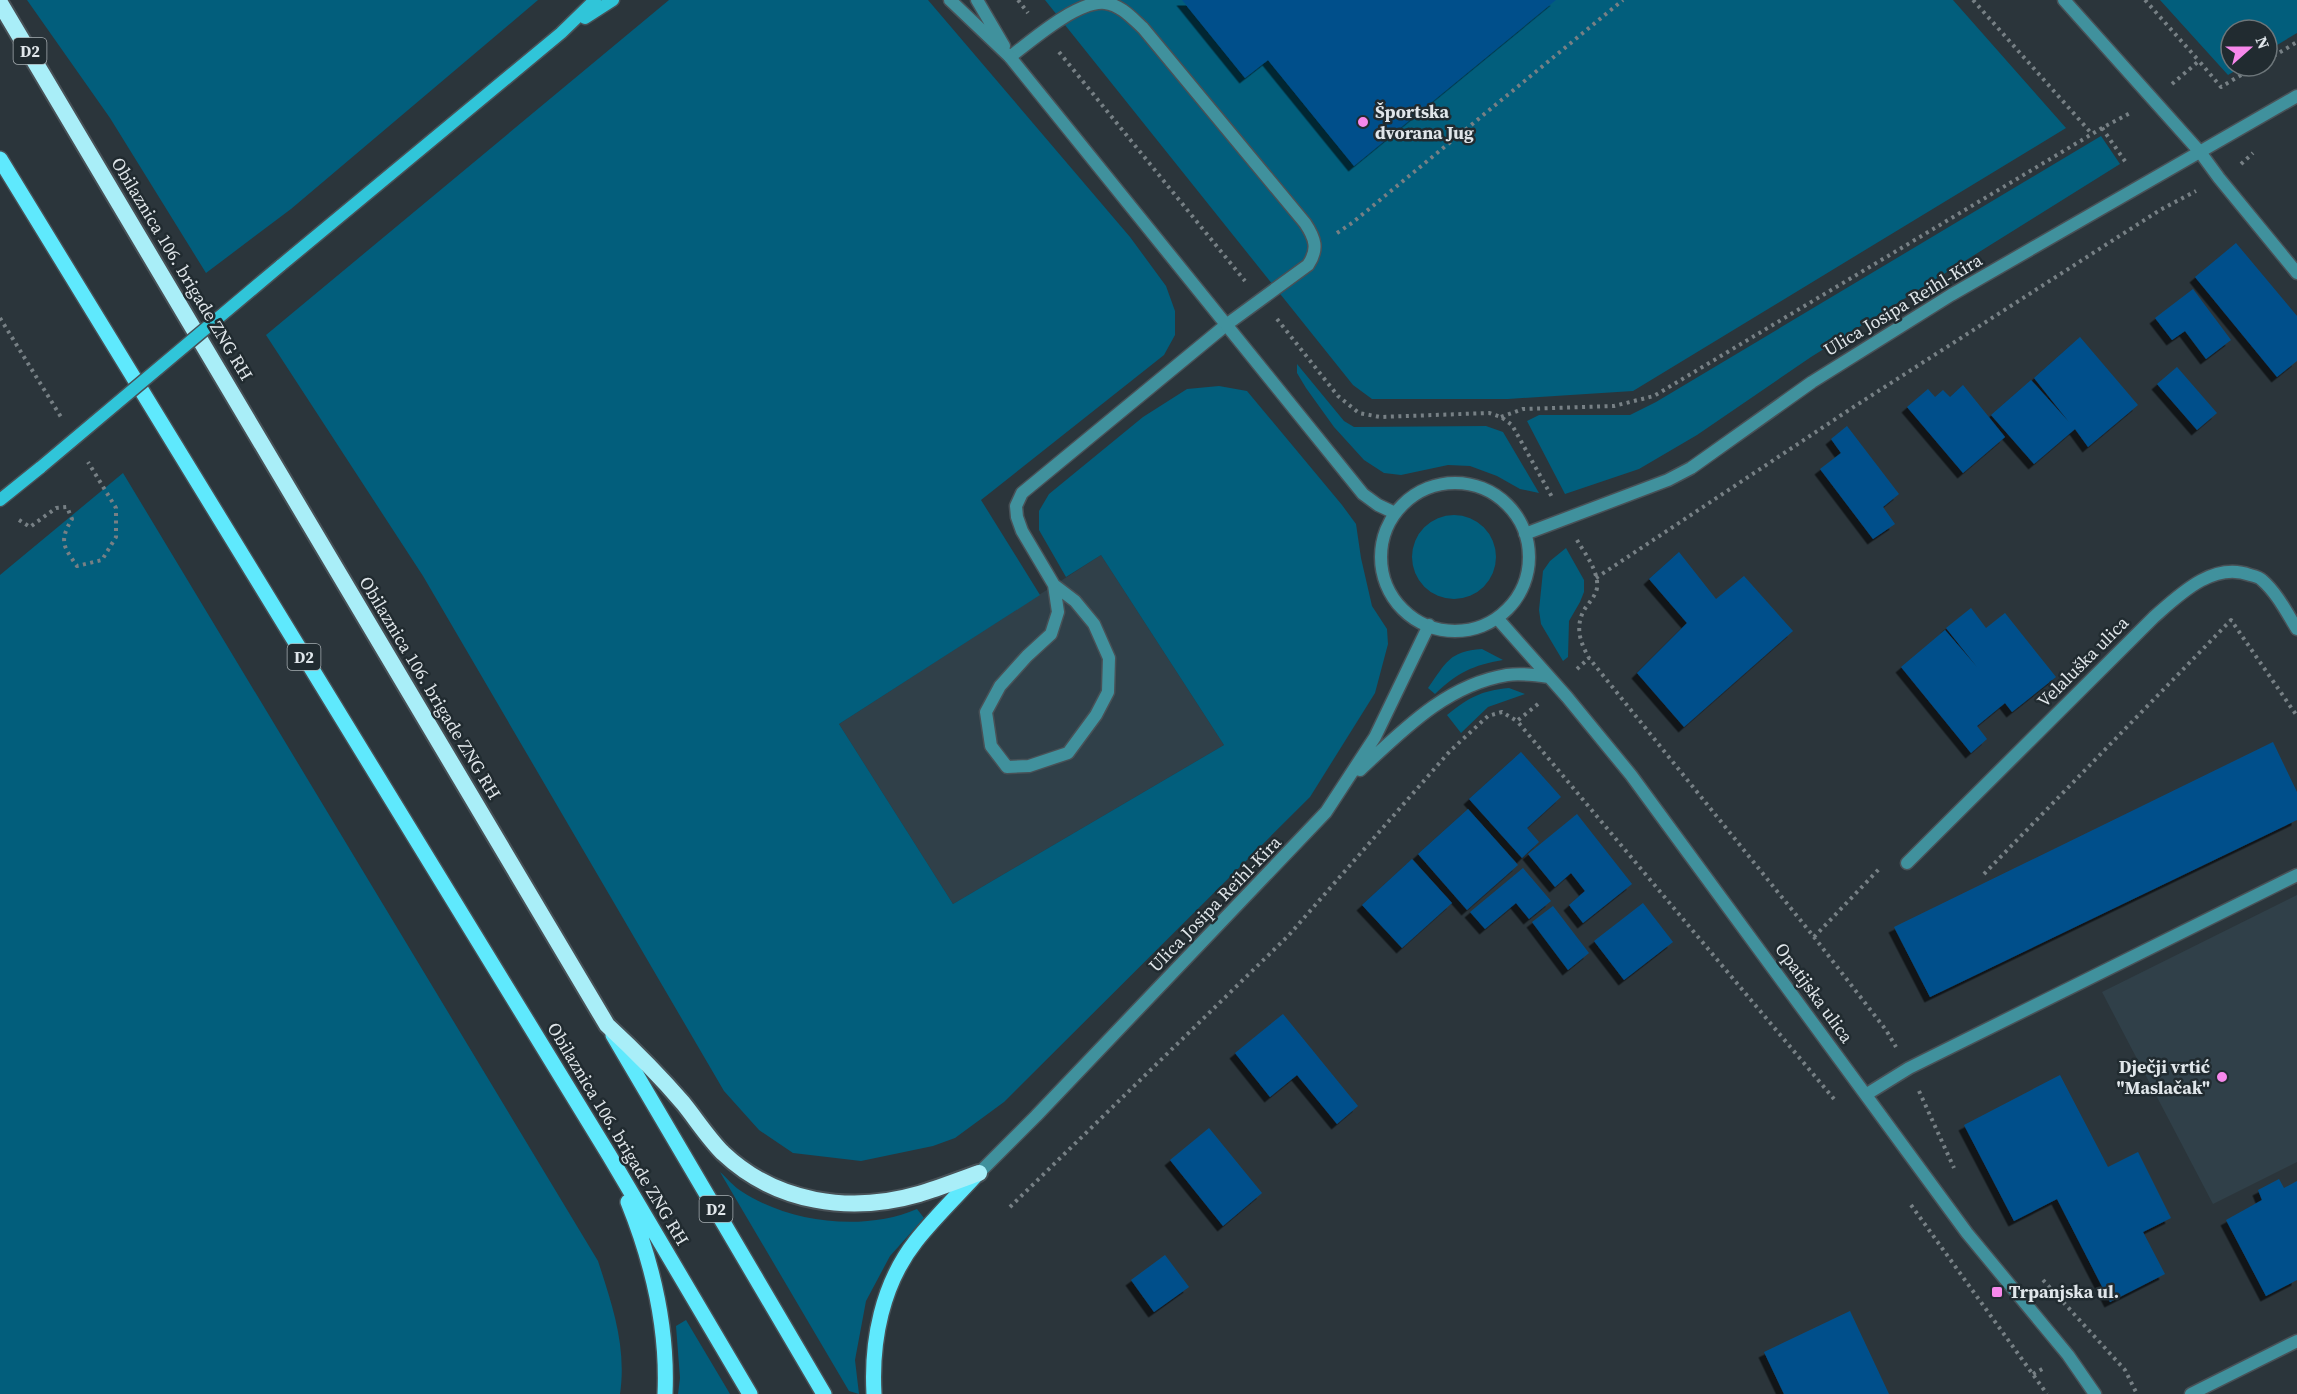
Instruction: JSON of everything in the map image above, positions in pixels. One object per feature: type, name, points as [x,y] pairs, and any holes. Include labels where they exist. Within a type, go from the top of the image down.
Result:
[{"type":"highway","name":"Obilaznica 106. brigade ZNG RH","points":[[0,3],[607,1025]]},
{"type":"highway","points":[[607,1025],[651,1066],[723,1152],[755,1178],[803,1198],[850,1205],[888,1201],[919,1194],[979,1173]]},
{"type":"main road","points":[[0,500],[561,33],[595,0]]},
{"type":"main road","points":[[561,33],[613,0]]},
{"type":"main road","name":"Obilaznica 106. brigade ZNG RH","points":[[0,159],[609,1155],[750,1394]]},
{"type":"main road","name":"Obilaznica 106. brigade ZNG RH","points":[[607,1025],[824,1394]]},
{"type":"main road","points":[[609,1155],[636,1221],[652,1272],[662,1319],[666,1363],[665,1394]]},
{"type":"main road","points":[[874,1394],[873,1368],[878,1320],[893,1280],[915,1242],[979,1173]]},
{"type":"street","points":[[950,0],[1010,57],[1363,494],[1378,505],[1395,513]]},
{"type":"street","points":[[978,0],[1010,57]]},
{"type":"street","points":[[2064,0],[2200,152],[2297,273]]},
{"type":"street","points":[[1010,57],[1082,6],[1106,3],[1123,10],[1143,28],[1305,223],[1313,234],[1316,246],[1314,257],[1308,264],[1226,325],[1022,493],[1016,506],[1022,531],[1054,585],[1075,601],[1094,624],[1109,658],[1108,692],[1096,715],[1068,753],[1029,766],[1007,767],[991,746],[986,712],[1000,686],[1027,656],[1052,634],[1058,612],[1054,585]]},
{"type":"street","name":"Ulica Josipa Reihl-Kira","points":[[1525,534],[1668,480],[1691,468],[1812,382],[1950,295],[2297,96]]},
{"type":"street","points":[[1455,482],[1477,486],[1498,496],[1515,513],[1525,534],[1529,552],[1527,571],[1521,589],[1511,605],[1497,618],[1479,627],[1458,631],[1429,626],[1402,609],[1390,592],[1383,573],[1381,552],[1385,532],[1395,513],[1411,497],[1432,486],[1455,482]]},
{"type":"street","name":"Velaluška ulica","points":[[1907,863],[2154,617],[2186,589],[2212,575],[2238,570],[2261,579],[2275,595],[2297,629]]},
{"type":"street","name":"Opatijska ulica","points":[[1497,618],[1631,776],[1967,1233],[2068,1354],[2095,1394]]},
{"type":"street","name":"Ulica Josipa Reihl-Kira","points":[[979,1173],[1293,849],[1326,812],[1375,737],[1429,626]]},
{"type":"street","points":[[1348,781],[1411,723],[1436,704],[1463,689],[1507,675],[1526,674],[1549,677]]},
{"type":"street","points":[[1867,1094],[1908,1068],[2297,876]]},
{"type":"street","points":[[2192,1394],[2297,1341]]},
{"type":"path","points":[[1018,0],[1338,396],[1359,413],[1380,417],[1489,413],[1501,417],[1512,425],[1593,567],[1597,589],[1583,612],[1579,631],[1581,645],[1589,658],[1886,1030],[1908,1068],[1957,1176]]},
{"type":"path","points":[[1973,0],[2092,134]]},
{"type":"path","points":[[2145,0],[2221,87],[2236,78]]},
{"type":"path","points":[[1316,246],[1352,223],[1620,1]]},
{"type":"path","points":[[2279,53],[2297,42]]},
{"type":"path","points":[[1501,417],[1523,409],[1614,406],[1654,396],[2092,134],[2154,100],[2199,61]]},
{"type":"path","points":[[1596,578],[1991,318],[2160,210],[2219,178],[2250,157],[2256,148]]},
{"type":"path","points":[[0,318],[13,339]]},
{"type":"path","points":[[1984,874],[2231,620],[2297,716]]},
{"type":"path","points":[[1517,722],[1558,688],[1589,658]]},
{"type":"path","points":[[1010,1207],[1289,935],[1450,751],[1488,716],[1502,712],[1517,722],[1841,1108]]},
{"type":"path","points":[[1814,937],[1887,861],[1907,863]]},
{"type":"path","points":[[1910,1203],[2047,1394]]},
{"type":"path","points":[[2037,1274],[2125,1370],[2137,1394]]},
{"type":"shaded area","points":[[27,0],[538,0],[291,209],[206,273],[110,118]]},
{"type":"shaded area","points":[[669,0],[928,0],[1130,237],[1166,286],[1175,311],[1175,335],[1164,355],[981,500],[1040,595],[839,724],[953,904],[1224,745],[1101,555],[1066,577],[1039,530],[1039,511],[1049,494],[1143,417],[1187,389],[1219,386],[1247,391],[1342,505],[1356,524],[1372,606],[1387,629],[1388,644],[1375,693],[1310,797],[1004,1102],[955,1138],[933,1146],[861,1161],[793,1153],[759,1130],[724,1091],[423,576],[266,335]]},
{"type":"shaded area","points":[[1045,0],[1953,0],[2066,128],[1633,391],[1508,399],[1372,399],[1353,385]]},
{"type":"shaded area","points":[[2160,0],[2297,0],[2297,33],[2279,44],[2279,18],[2219,18],[2219,65]]},
{"type":"shaded area","points":[[2101,136],[2120,164],[1811,357],[1697,435],[1639,469],[1565,494],[1527,421],[1539,415],[1630,415],[1656,402]]},
{"type":"shaded area","points":[[1297,364],[1344,421],[1354,427],[1486,426],[1503,432],[1539,493],[1520,489],[1497,476],[1470,466],[1448,465],[1401,475],[1384,473],[1364,460],[1334,427],[1297,373]]},
{"type":"shaded area","points":[[123,473],[598,1261],[620,1343],[622,1377],[620,1394],[0,1394],[0,575]]},
{"type":"shaded area","points":[[1446,515],[1462,515],[1478,522],[1489,533],[1496,549],[1493,573],[1484,587],[1462,599],[1446,599],[1430,592],[1419,581],[1412,565],[1412,549],[1419,533],[1430,522]]},
{"type":"shaded area","points":[[1566,548],[1584,580],[1584,592],[1569,621],[1568,657],[1563,661],[1541,624],[1539,610],[1543,571],[1550,561]]},
{"type":"shaded area","points":[[1101,555],[1224,745],[953,904],[839,724]]},
{"type":"shaded area","points":[[1482,649],[1503,660],[1483,664],[1466,671],[1435,694],[1428,688],[1449,660],[1462,652]]},
{"type":"shaded area","points":[[1509,688],[1525,694],[1488,707],[1461,733],[1447,715],[1476,696]]},
{"type":"shaded area","name":"Dječji vrtić \"Maslačak\"","points":[[2297,895],[2297,1162],[2213,1204],[2102,992]]},
{"type":"shaded area","points":[[720,1172],[738,1189],[760,1202],[804,1217],[851,1222],[896,1216],[917,1209],[924,1218],[890,1256],[866,1301],[855,1360],[859,1394],[849,1391]]},
{"type":"shaded area","points":[[686,1320],[730,1394],[678,1394],[680,1378],[676,1326]]},
{"type":"building","name":"Športska dvorana Jug","points":[[1182,0],[1556,0],[1354,166],[1268,60],[1245,78]]},
{"type":"building","points":[[2236,243],[2297,316],[2297,361],[2277,377],[2195,277]]},
{"type":"building","points":[[2193,289],[2231,340],[2206,359],[2185,331],[2172,340],[2155,318]]},
{"type":"building","points":[[2080,337],[2138,405],[2088,447],[2075,429],[2034,464],[1991,415],[2031,380],[2069,422],[2034,378]]},
{"type":"building","points":[[2177,367],[2217,413],[2197,430],[2157,384]]},
{"type":"building","points":[[1963,385],[2005,437],[1963,473],[1907,407],[1928,389],[1935,397],[1943,390],[1950,397]]},
{"type":"building","points":[[1847,426],[1899,494],[1883,507],[1895,524],[1873,539],[1820,469],[1841,453],[1831,439]]},
{"type":"building","points":[[1679,552],[1716,599],[1744,576],[1793,631],[1684,727],[1637,673],[1687,623],[1649,579]]},
{"type":"building","points":[[1971,608],[1986,628],[2005,613],[2056,677],[2012,712],[2005,703],[1977,726],[1987,739],[1971,753],[1901,667],[1945,630],[1977,667],[1946,628]]},
{"type":"building","points":[[2273,742],[2297,792],[2297,820],[1930,997],[1894,927]]},
{"type":"building","points":[[1521,752],[1561,797],[1527,828],[1539,842],[1522,858],[1469,799]]},
{"type":"building","points":[[1468,809],[1518,865],[1467,910],[1418,854]]},
{"type":"building","points":[[1577,814],[1632,884],[1583,923],[1569,905],[1585,891],[1571,873],[1555,887],[1528,854]]},
{"type":"building","points":[[1412,859],[1452,903],[1402,948],[1362,905]]},
{"type":"building","points":[[1523,868],[1551,901],[1529,919],[1516,903],[1485,929],[1470,912]]},
{"type":"building","points":[[1643,903],[1673,942],[1624,980],[1594,941]]},
{"type":"building","points":[[1553,906],[1589,953],[1568,970],[1532,922]]},
{"type":"building","points":[[1283,1014],[1358,1106],[1337,1124],[1297,1075],[1270,1097],[1235,1053]]},
{"type":"building","points":[[2060,1075],[2108,1167],[2138,1152],[2171,1218],[2143,1232],[2165,1274],[2110,1302],[2057,1199],[2014,1221],[1964,1125]]},
{"type":"building","points":[[1209,1128],[1262,1193],[1223,1226],[1170,1160]]},
{"type":"building","points":[[2279,1179],[2284,1188],[2297,1181],[2297,1280],[2266,1296],[2226,1220],[2262,1200],[2258,1190]]},
{"type":"building","points":[[1165,1255],[1189,1287],[1154,1312],[1131,1280]]},
{"type":"building","points":[[1850,1311],[1889,1394],[1784,1394],[1764,1352]]},
{"type":"place","name":"Športska dvorana Jug","points":[[1363,122]]},
{"type":"place","name":"Dječji vrtić \"Maslačak\"","points":[[2222,1077]]},
{"type":"place","name":"Trpanjska ul.","points":[[1997,1292]]}]
